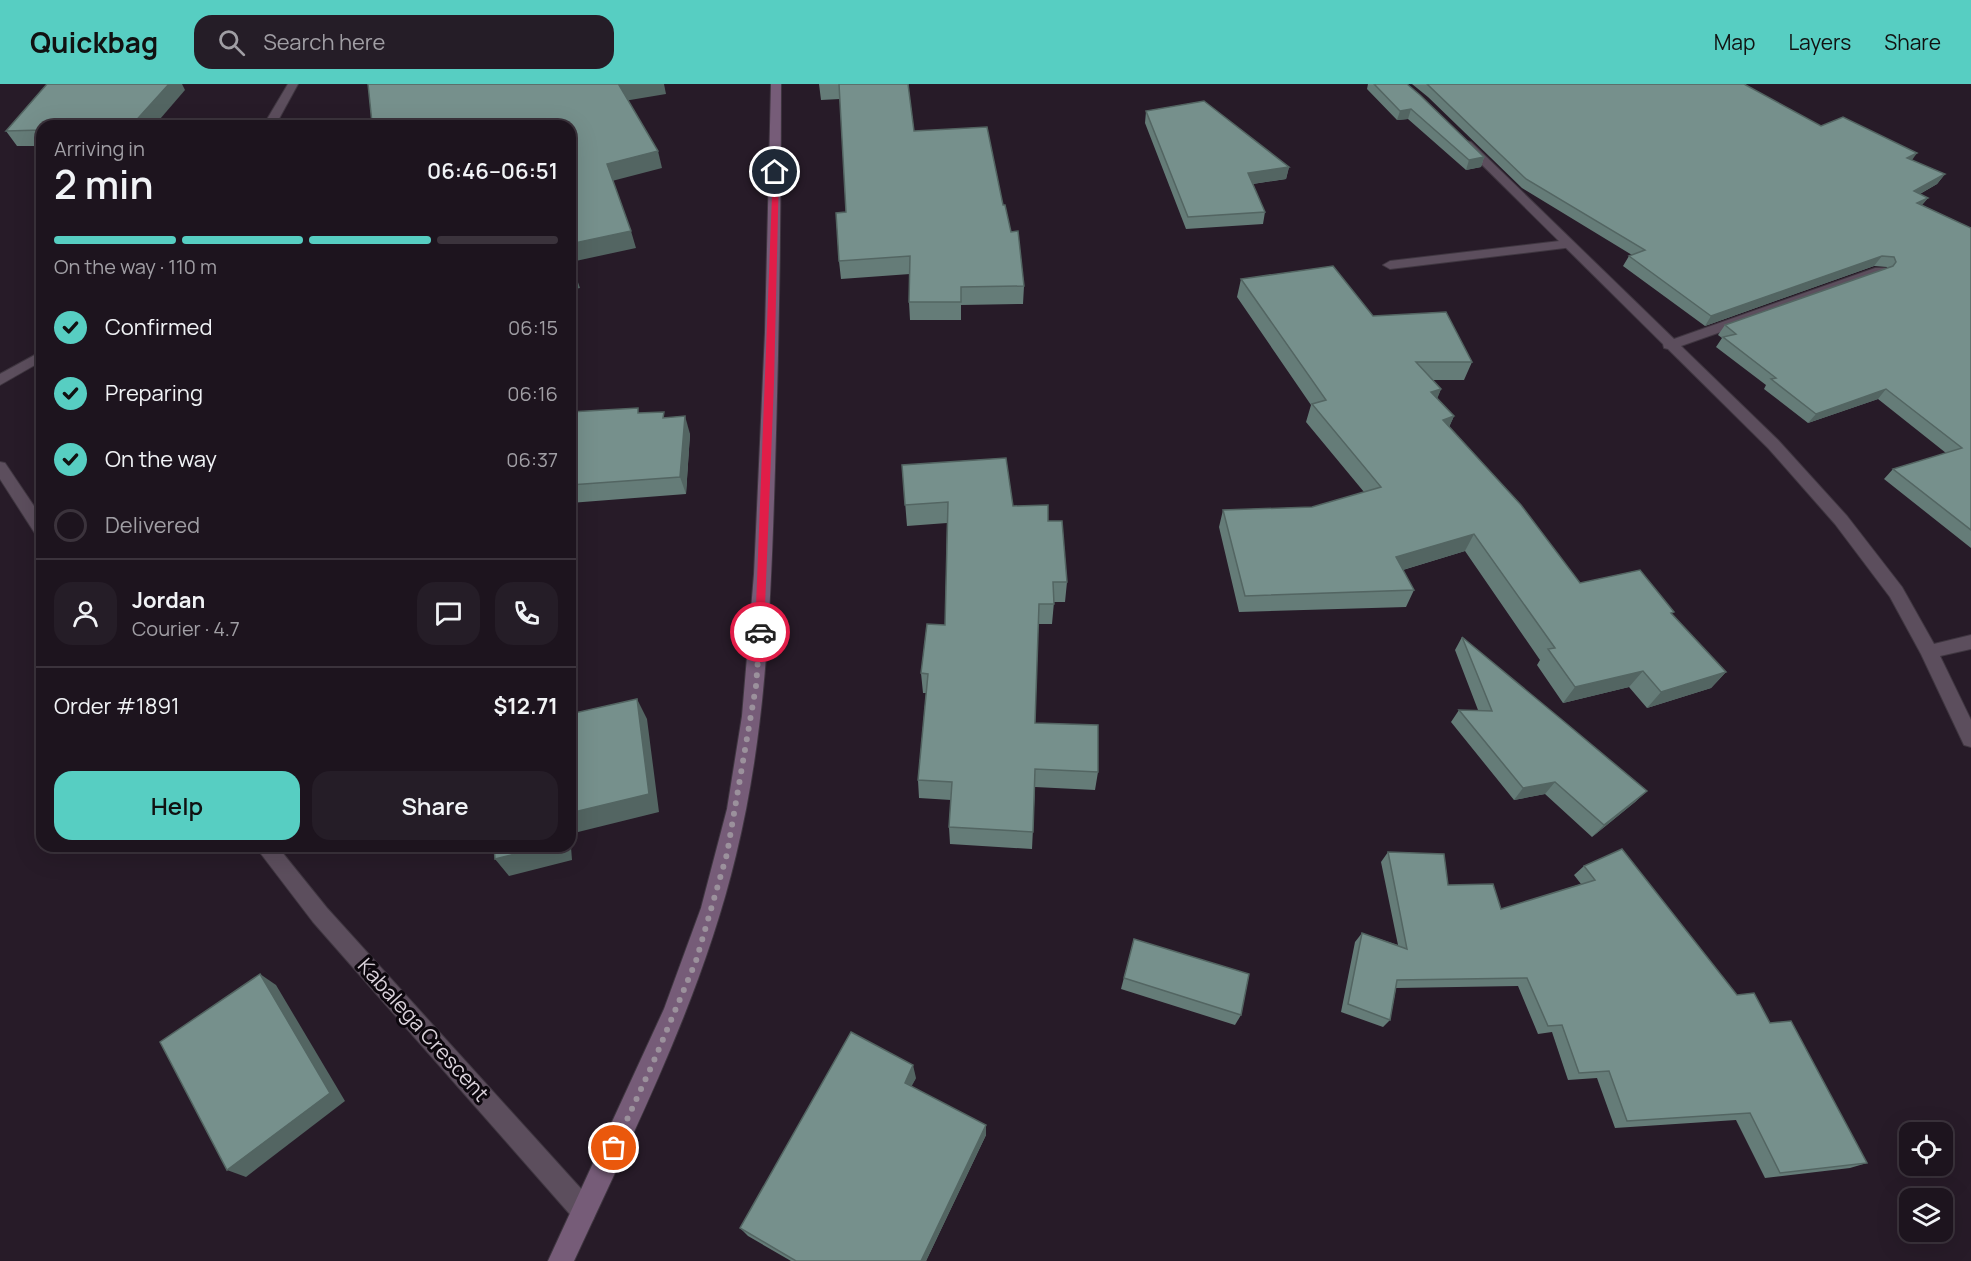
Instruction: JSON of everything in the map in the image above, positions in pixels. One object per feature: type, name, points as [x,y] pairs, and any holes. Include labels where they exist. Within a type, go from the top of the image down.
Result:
[{"type":"main road","points":[[561,1261],[653,1063],[696,961],[727,854],[743,767],[756,686],[762,609],[770,382],[776,84]]},
{"type":"street","points":[[272,120],[293,84]]},
{"type":"street","points":[[1455,133],[1669,345],[1773,444],[1841,520],[1896,592],[1929,652],[1971,739]]},
{"type":"street","points":[[1390,265],[1568,244]]},
{"type":"street","points":[[1669,345],[1880,271]]},
{"type":"street","points":[[0,380],[36,359]]},
{"type":"street","points":[[0,466],[36,522]]},
{"type":"street","points":[[1929,652],[1971,642]]},
{"type":"street","name":"Kabalega Crescent","points":[[270,852],[320,915],[584,1211]]},
{"type":"building","points":[[47,84],[169,84],[136,120],[36,120],[36,130],[6,131]]},
{"type":"building","points":[[368,84],[623,84],[619,85],[658,151],[607,164],[631,231],[576,243],[576,120],[372,120]]},
{"type":"building","points":[[839,84],[908,84],[914,131],[987,127],[1011,232],[1018,231],[1024,286],[961,287],[961,302],[909,302],[910,256],[839,261],[836,213],[846,212]]},
{"type":"building","points":[[1374,84],[1407,84],[1484,157],[1469,160],[1411,109],[1400,111]]},
{"type":"building","points":[[1427,84],[1744,84],[1821,126],[1843,117],[1917,153],[1907,158],[1945,174],[1914,191],[1928,198],[1917,203],[1971,228],[1971,530],[1893,469],[1962,448],[1886,389],[1816,414],[1771,379],[1776,378],[1723,337],[1736,334],[1725,325],[1893,266],[1896,262],[1894,257],[1882,256],[1711,316],[1629,256],[1645,250],[1526,179]]},
{"type":"building","points":[[1204,101],[1289,167],[1248,173],[1265,212],[1188,217],[1146,111]]},
{"type":"building","points":[[1333,266],[1373,316],[1446,312],[1472,362],[1416,362],[1441,389],[1431,392],[1454,416],[1443,420],[1521,505],[1580,583],[1640,570],[1674,612],[1671,613],[1726,672],[1661,692],[1643,671],[1575,687],[1548,649],[1555,648],[1474,534],[1396,557],[1414,590],[1245,596],[1223,510],[1312,507],[1381,487],[1312,404],[1326,400],[1241,279]]},
{"type":"building","points":[[638,408],[638,413],[664,412],[663,418],[685,416],[680,477],[576,485],[576,412]]},
{"type":"building","points":[[1006,458],[1013,506],[1048,505],[1048,521],[1062,521],[1067,582],[1053,582],[1054,604],[1039,604],[1035,723],[1098,725],[1098,772],[1035,769],[1033,832],[949,827],[952,782],[918,780],[928,674],[921,673],[927,624],[945,625],[948,502],[905,505],[902,465]]},
{"type":"building","points":[[1462,637],[1647,791],[1604,825],[1555,782],[1523,788],[1459,710],[1492,711]]},
{"type":"building","points":[[637,699],[649,794],[576,812],[576,713]]},
{"type":"building","points":[[1622,849],[1737,995],[1754,993],[1770,1023],[1791,1021],[1867,1163],[1780,1173],[1750,1113],[1627,1121],[1609,1071],[1579,1073],[1562,1025],[1548,1026],[1527,978],[1397,980],[1390,1020],[1348,1004],[1362,933],[1407,949],[1388,852],[1444,854],[1448,885],[1493,884],[1501,909],[1595,880],[1584,866]]},
{"type":"building","points":[[494,852],[523,852],[495,859]]},
{"type":"building","points":[[1134,939],[1249,974],[1241,1015],[1124,978]]},
{"type":"building","points":[[260,974],[330,1093],[227,1170],[160,1042]]},
{"type":"building","points":[[851,1032],[913,1065],[905,1083],[986,1125],[921,1261],[796,1261],[740,1228]]},
{"type":"way so far","points":[[614,1148],[696,961],[727,854],[756,686],[760,632]]},
{"type":"route","points":[[760,632],[770,382],[775,172]]}]
